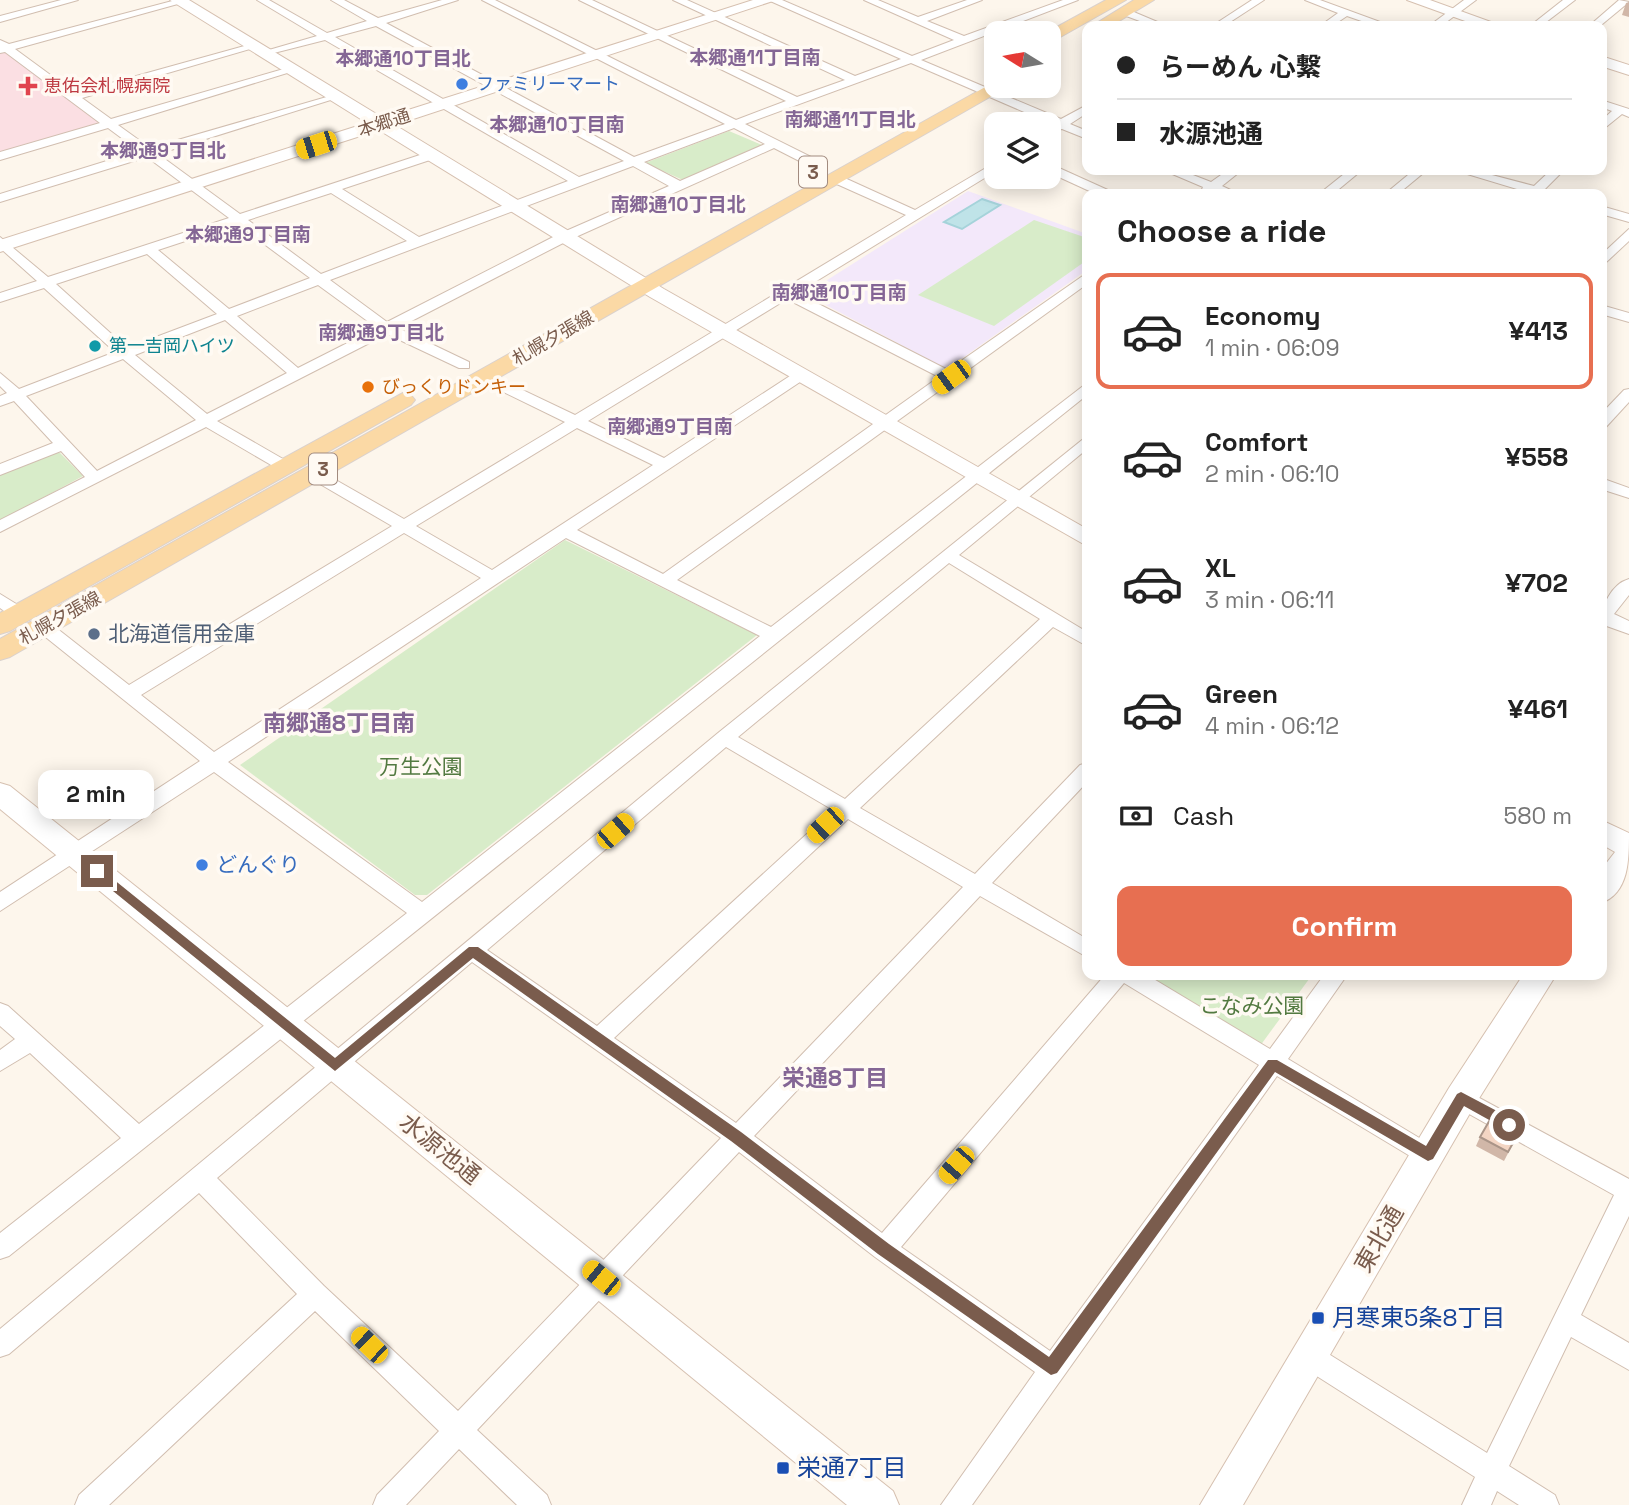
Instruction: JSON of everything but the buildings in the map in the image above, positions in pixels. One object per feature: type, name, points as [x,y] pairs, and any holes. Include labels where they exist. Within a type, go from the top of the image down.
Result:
[{"type":"main road","points":[[1095,21],[1122,6],[1146,0]]},
{"type":"main road","points":[[1061,34],[1082,26]]},
{"type":"main road","points":[[1061,49],[1082,37]]},
{"type":"main road","name":"札幌夕張線","points":[[10,619],[284,466],[474,371],[983,87]]},
{"type":"main road","name":"札幌夕張線","points":[[0,651],[314,474],[474,371]]},
{"type":"street","points":[[0,19],[73,0]]},
{"type":"street","points":[[262,0],[578,182]]},
{"type":"street","points":[[336,0],[679,187]]},
{"type":"street","points":[[73,97],[259,50],[325,37],[453,0]]},
{"type":"street","points":[[486,0],[915,215]]},
{"type":"street","points":[[584,0],[797,102]]},
{"type":"street","points":[[678,0],[857,81]]},
{"type":"street","points":[[770,0],[912,61],[983,87],[1036,112]]},
{"type":"street","name":"本郷通","points":[[1,243],[194,186],[379,124],[770,0]]},
{"type":"street","points":[[872,0],[965,41]]},
{"type":"street","points":[[917,21],[977,0]]},
{"type":"street","points":[[1046,0],[1095,21]]},
{"type":"street","points":[[0,401],[512,206],[1073,0]]},
{"type":"street","points":[[1225,21],[1259,0]]},
{"type":"street","points":[[1310,0],[1372,21]]},
{"type":"street","points":[[1415,0],[1479,21]]},
{"type":"street","points":[[1442,21],[1471,0]]},
{"type":"street","points":[[1542,21],[1570,0]]},
{"type":"street","points":[[1600,21],[1625,0]]},
{"type":"street","points":[[2,47],[179,1],[429,156],[724,332],[1082,536]]},
{"type":"street","points":[[1122,6],[1152,21]]},
{"type":"street","points":[[1332,21],[1346,12]]},
{"type":"street","points":[[2,47],[386,328],[666,465]]},
{"type":"street","points":[[1607,63],[1629,70]]},
{"type":"street","points":[[0,156],[290,70]]},
{"type":"street","points":[[0,198],[333,96]]},
{"type":"street","points":[[1607,105],[1624,111]]},
{"type":"street","points":[[1061,124],[1082,110]]},
{"type":"street","points":[[1607,124],[1624,111]]},
{"type":"street","points":[[1061,124],[1082,133]]},
{"type":"street","points":[[0,527],[564,237],[774,145]]},
{"type":"street","points":[[0,298],[429,156]]},
{"type":"street","points":[[130,693],[984,173]]},
{"type":"street","points":[[1061,173],[1096,189]]},
{"type":"street","points":[[1178,175],[1202,189]]},
{"type":"street","points":[[1209,189],[1229,175]]},
{"type":"street","points":[[1331,189],[1350,175]]},
{"type":"street","points":[[1397,189],[1415,175]]},
{"type":"street","points":[[1477,175],[1524,189]]},
{"type":"street","points":[[1537,189],[1553,175]]},
{"type":"street","points":[[332,188],[419,243]]},
{"type":"street","points":[[1607,212],[1629,218]]},
{"type":"street","points":[[1607,257],[1629,233]]},
{"type":"street","points":[[1,243],[124,353],[206,421],[284,466]]},
{"type":"street","points":[[149,249],[297,374]]},
{"type":"street","points":[[663,582],[1082,281]]},
{"type":"street","points":[[1065,293],[1082,299]]},
{"type":"street","points":[[787,294],[951,377]]},
{"type":"street","points":[[1607,311],[1629,318]]},
{"type":"street","points":[[0,903],[495,579],[800,375]]},
{"type":"street","points":[[0,377],[95,478]]},
{"type":"street","points":[[0,1345],[200,1178],[424,914],[774,636],[983,480],[1082,391]]},
{"type":"street","points":[[1607,417],[1629,393]]},
{"type":"street","points":[[0,470],[64,444]]},
{"type":"street","points":[[0,1248],[138,1138],[313,1047],[473,951],[1014,498],[1082,447]]},
{"type":"street","points":[[314,474],[495,579]]},
{"type":"street","points":[[1607,485],[1629,493]]},
{"type":"street","points":[[565,531],[774,636]]},
{"type":"street","points":[[948,555],[1082,637]]},
{"type":"street","points":[[1607,611],[1629,584]]},
{"type":"street","points":[[0,599],[10,619]]},
{"type":"street","points":[[598,1039],[1051,618]]},
{"type":"street","points":[[1607,619],[1629,628]]},
{"type":"street","points":[[44,627],[214,762],[424,914]]},
{"type":"street","points":[[725,738],[1082,946]]},
{"type":"street","points":[[387,1505],[976,883],[1082,775]]},
{"type":"street","name":"水源池通","points":[[0,793],[879,1505]]},
{"type":"street","points":[[1607,834],[1629,846]]},
{"type":"street","points":[[1607,884],[1629,855]]},
{"type":"street","points":[[473,951],[736,1136],[884,1249],[1051,1368]]},
{"type":"street","points":[[884,1249],[1114,980]]},
{"type":"street","points":[[1137,980],[1428,1155]]},
{"type":"street","points":[[955,1505],[1332,980]]},
{"type":"street","name":"東北通","points":[[1220,1505],[1461,1098],[1537,980]]},
{"type":"street","points":[[0,1012],[138,1138]]},
{"type":"street","points":[[0,1062],[30,1040]]},
{"type":"street","points":[[1461,1098],[1629,1190],[1476,1505]]},
{"type":"street","points":[[200,1178],[315,1294],[537,1505]]},
{"type":"street","points":[[89,1505],[315,1294]]},
{"type":"street","points":[[1566,1320],[1629,1357]]},
{"type":"street","points":[[1310,1357],[1545,1505]]},
{"type":"shaded area","name":"恵佑会札幌病院","points":[[5,51],[101,123],[0,153],[0,52]]},
{"type":"shaded area","points":[[968,191],[1082,232],[1082,274],[947,369],[805,294]]},
{"type":"green space","points":[[729,131],[762,145],[683,180],[645,163]]},
{"type":"green space","points":[[1034,220],[1082,236],[1082,264],[994,326],[918,295]]},
{"type":"green space","points":[[53,453],[60,453],[83,476],[0,521],[0,474]]},
{"type":"green space","name":"万生公園","points":[[565,540],[757,635],[427,895],[415,895],[240,765]]},
{"type":"green space","name":"こなみ公園","points":[[1151,980],[1308,980],[1260,1046]]},
{"type":"water","points":[[982,199],[1000,205],[962,229],[944,222]]},
{"type":"place","name":"ファミリーマート","points":[[462,84]]},
{"type":"place","name":"恵佑会札幌病院","points":[[28,86]]},
{"type":"place","name":"第一吉岡ハイツ","points":[[95,346]]},
{"type":"place","name":"びっくりドンキー","points":[[368,387]]},
{"type":"place","name":"北海道信用金庫","points":[[94,634]]},
{"type":"place","name":"どんぐり","points":[[202,865]]},
{"type":"place","name":"月寒東5条8丁目","points":[[1318,1318]]},
{"type":"place","name":"栄通7丁目","points":[[783,1468]]},
{"type":"district","name":"本郷通11丁目南","points":[[755,57]]},
{"type":"district","name":"本郷通10丁目北","points":[[403,58]]},
{"type":"district","name":"南郷通11丁目北","points":[[850,119]]},
{"type":"district","name":"本郷通10丁目南","points":[[557,124]]},
{"type":"district","name":"本郷通9丁目北","points":[[163,150]]},
{"type":"district","name":"南郷通10丁目北","points":[[678,204]]},
{"type":"district","name":"本郷通9丁目南","points":[[248,234]]},
{"type":"district","name":"南郷通10丁目南","points":[[839,292]]},
{"type":"district","name":"南郷通9丁目北","points":[[381,332]]},
{"type":"district","name":"南郷通9丁目南","points":[[670,426]]},
{"type":"district","name":"南郷通8丁目南","points":[[339,723]]},
{"type":"district","name":"栄通8丁目","points":[[835,1078]]},
{"type":"route","points":[[97,871],[286,1023],[335,1066],[473,951],[736,1136],[884,1249],[1051,1368],[1273,1064],[1428,1155],[1461,1098],[1509,1125]]}]
